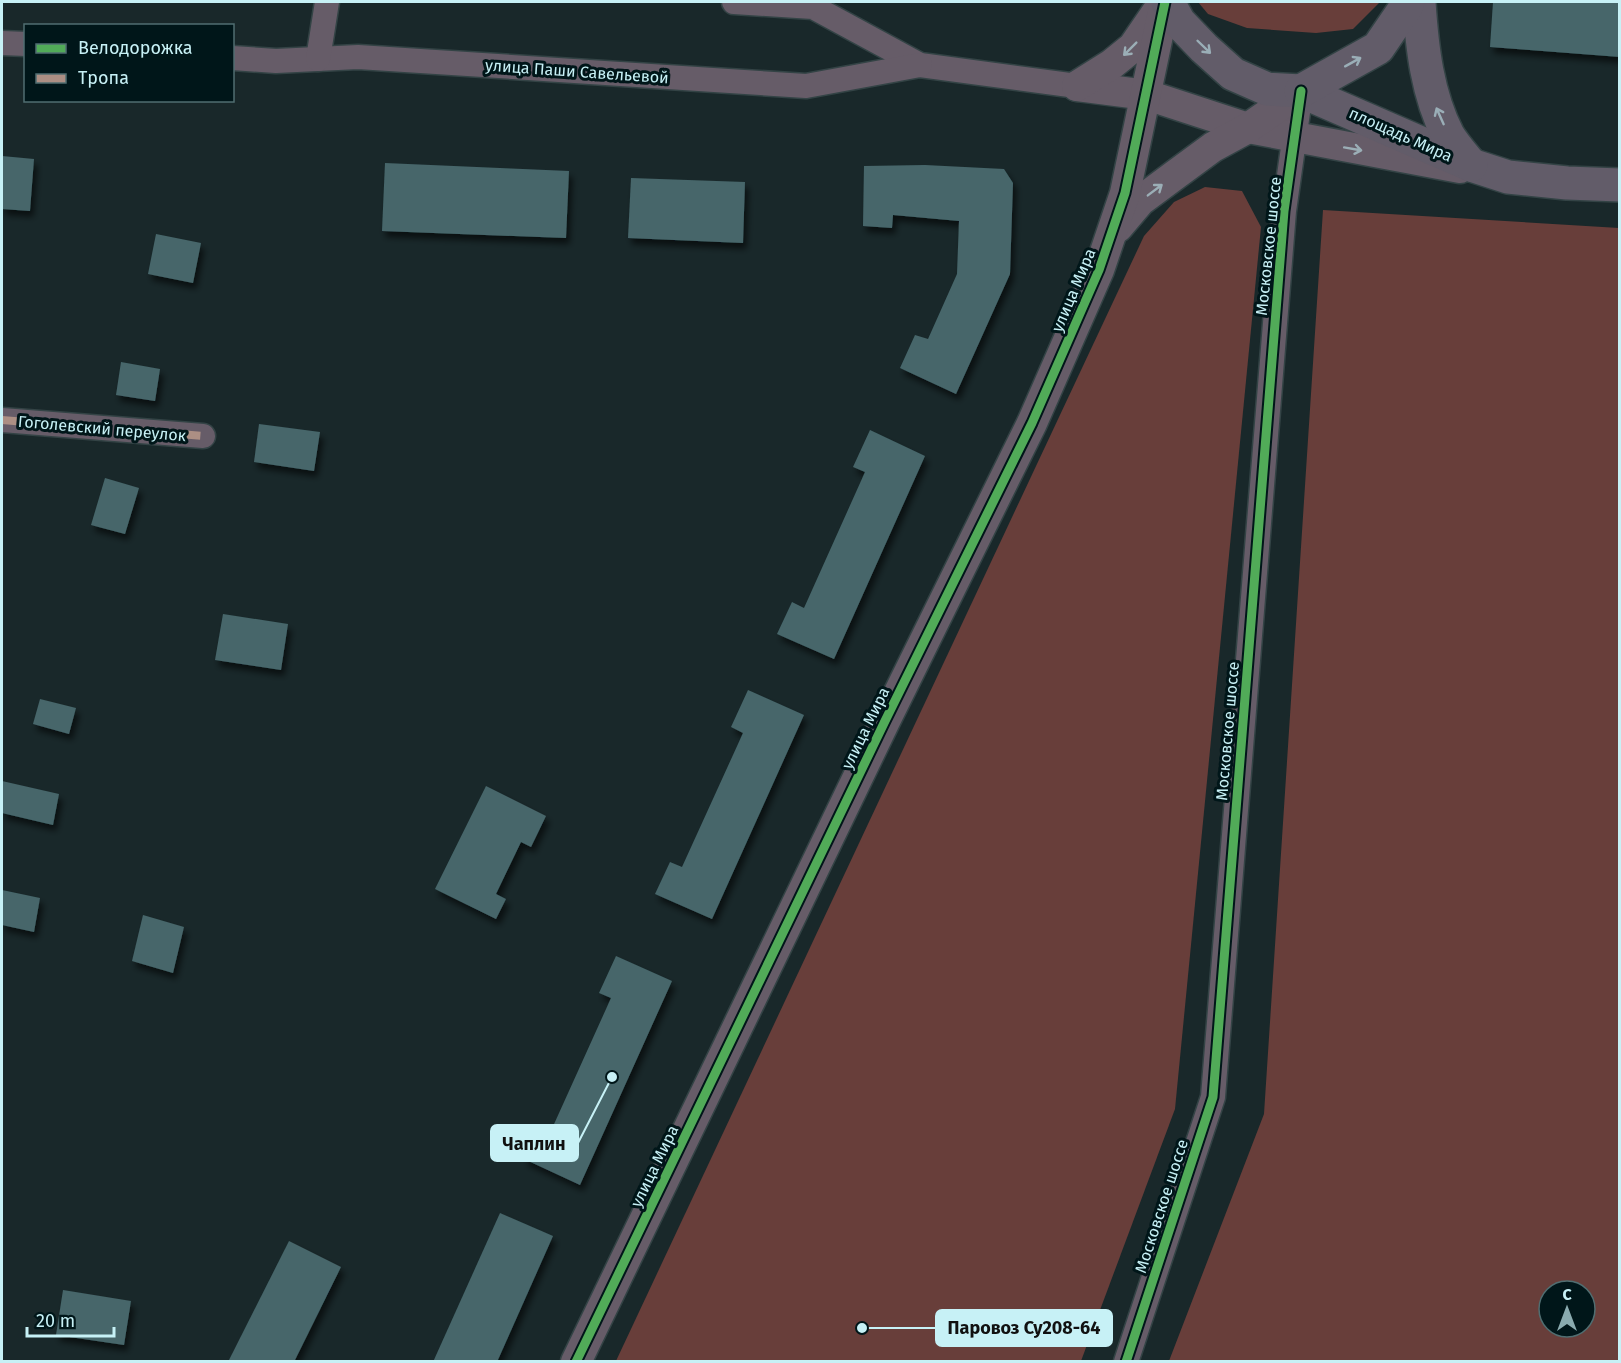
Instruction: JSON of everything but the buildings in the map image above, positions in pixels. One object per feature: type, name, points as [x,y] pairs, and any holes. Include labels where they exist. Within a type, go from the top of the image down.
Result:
[{"type":"main road","name":"площадь Мира","points":[[1166,2],[1179,22],[1203,48],[1233,74],[1267,89],[1302,90],[1471,165]]},
{"type":"main road","points":[[1302,90],[1378,48],[1408,2]]},
{"type":"main road","name":"площадь Мира","points":[[1419,2],[1421,43],[1433,101],[1449,136],[1471,165]]},
{"type":"main road","points":[[1471,165],[1508,177],[1620,185]]},
{"type":"street","points":[[318,59],[327,2]]},
{"type":"street","name":"улица Паши Савельевой","points":[[734,2],[813,7],[920,65]]},
{"type":"street","points":[[1077,86],[1112,64],[1133,47],[1166,2]]},
{"type":"street","points":[[1147,95],[1166,2]]},
{"type":"street","points":[[2,43],[24,44]]},
{"type":"street","name":"улица Паши Савельевой","points":[[234,58],[276,61],[358,57],[806,86],[920,65],[1147,95],[1248,128],[1508,177]]},
{"type":"street","points":[[1114,231],[1140,201],[1213,147],[1248,128],[1302,90]]},
{"type":"street","name":"Московское шоссе","points":[[1126,1362],[1213,1097],[1283,223],[1302,90]]},
{"type":"street","name":"улица Мира","points":[[576,1362],[1032,423],[1114,231],[1147,95]]},
{"type":"street","name":"Гоголевский переулок","points":[[2,420],[203,436]]},
{"type":"shaded area","points":[[1198,2],[1380,2],[1353,29],[1316,33],[1247,28],[1208,14]]},
{"type":"shaded area","points":[[1205,187],[1242,191],[1261,227],[1175,1109],[1081,1361],[616,1361],[1144,236],[1174,202]]},
{"type":"shaded area","points":[[1323,210],[1619,228],[1619,1361],[1169,1361],[1264,1114]]},
{"type":"marked path","points":[[2,420],[203,436]]},
{"type":"cycle path","points":[[576,1362],[885,721],[1032,423],[1099,270],[1125,193],[1165,2]]},
{"type":"cycle path","points":[[1126,1362],[1213,1097],[1284,211],[1301,91]]},
{"type":"place","name":"Чаплин","points":[[612,1077]]},
{"type":"place","name":"Паровоз Су208-64","points":[[862,1328]]}]
